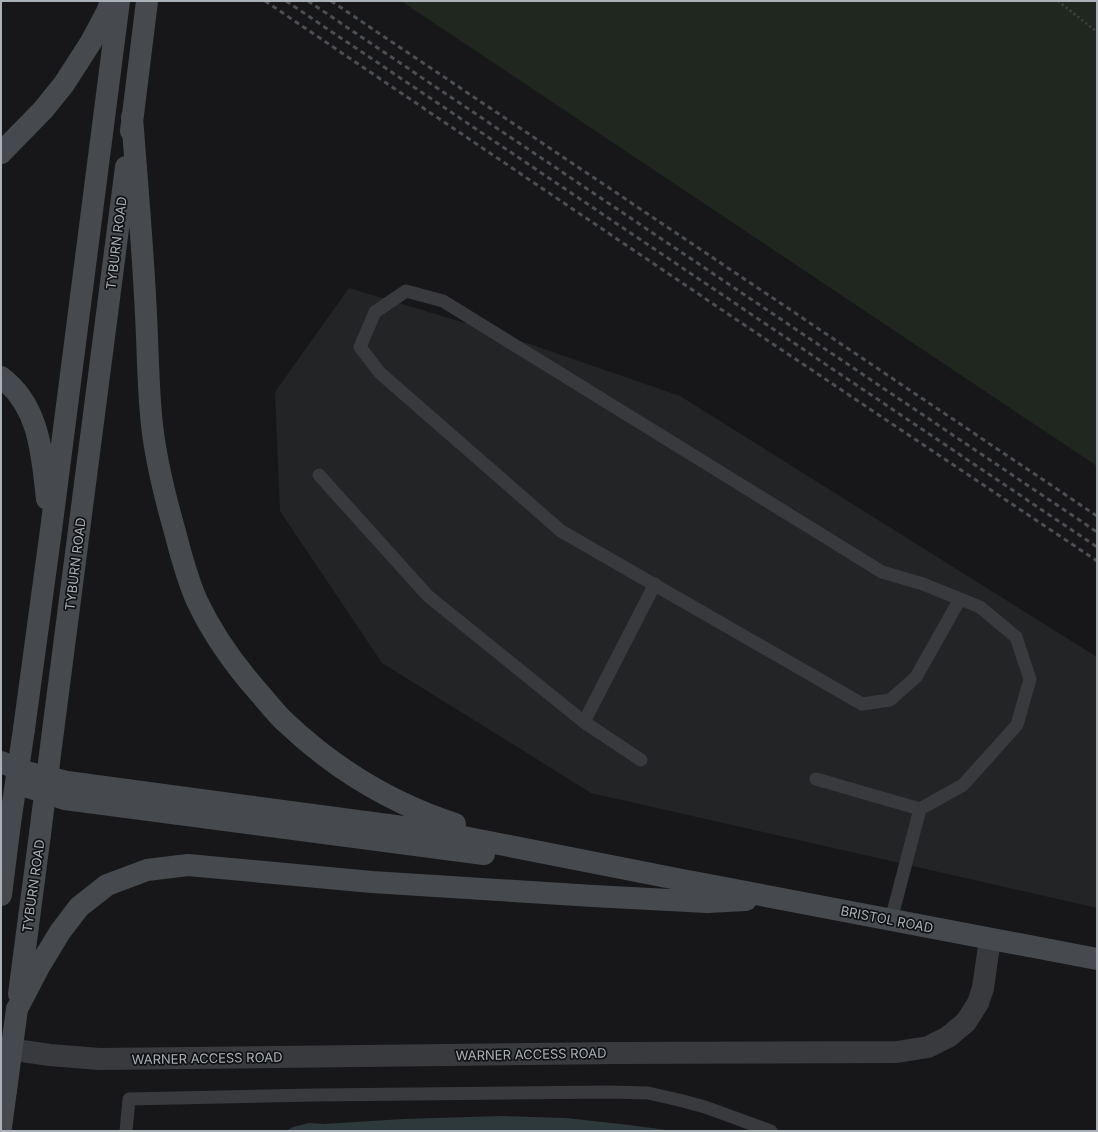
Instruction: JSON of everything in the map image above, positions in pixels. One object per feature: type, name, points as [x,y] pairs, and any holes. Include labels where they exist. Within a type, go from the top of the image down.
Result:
[{"type":"main road","points":[[1,153],[43,110],[64,84],[91,42],[107,12],[111,1]]},
{"type":"main road","name":"TYBURN ROAD","points":[[1,895],[51,530],[120,1]]},
{"type":"main road","name":"TYBURN ROAD","points":[[1,1127],[147,1]]},
{"type":"main road","points":[[132,117],[146,315],[147,360],[153,427],[164,493],[182,558],[197,599],[224,648],[246,678],[282,719],[310,744],[354,777],[402,804],[471,830],[677,879]]},
{"type":"main road","points":[[1,377],[22,398],[34,420],[41,444],[51,530]]},
{"type":"main road","points":[[1,762],[26,772],[67,782],[433,830],[677,879]]},
{"type":"main road","points":[[1,778],[65,798],[677,879]]},
{"type":"main road","points":[[17,1009],[40,965],[60,932],[79,907],[107,885],[147,870],[188,864],[372,882],[593,896],[707,902],[781,899]]},
{"type":"main road","name":"BRISTOL ROAD","points":[[677,879],[1097,959]]},
{"type":"street","name":"WARNER ACCESS ROAD","points":[[1,1048],[50,1055],[100,1059],[623,1053],[897,1052],[928,1047],[948,1037],[966,1022],[978,1003],[983,988],[990,938]]},
{"type":"lane","points":[[816,779],[920,809],[963,785],[1017,726],[1030,679],[1016,637],[980,607],[923,584],[882,572],[443,301],[406,291],[375,312],[360,347],[380,373],[561,531],[862,704],[890,700],[916,677],[960,599]]},
{"type":"lane","points":[[319,475],[428,596],[584,722],[641,760]]},
{"type":"lane","points":[[584,722],[655,584]]},
{"type":"lane","points":[[891,920],[920,809]]},
{"type":"lane","points":[[126,1131],[129,1099],[316,1095],[608,1092],[648,1093],[679,1100],[771,1131]]},
{"type":"path","points":[[1058,1],[1097,32]]},
{"type":"shaded area","points":[[401,1],[1097,1],[1097,466]]},
{"type":"shaded area","points":[[349,288],[492,331],[680,396],[1097,657],[1097,908],[591,793],[382,663],[280,511],[275,392]]},
{"type":"shaded area","points":[[502,1116],[566,1118],[674,1131],[286,1131],[293,1127],[309,1123],[324,1124],[403,1119]]},
{"type":"railway","points":[[265,1],[1097,561]]},
{"type":"railway","points":[[286,1],[1097,547]]},
{"type":"railway","points":[[308,1],[1097,532]]},
{"type":"railway","points":[[331,1],[1097,516]]}]
